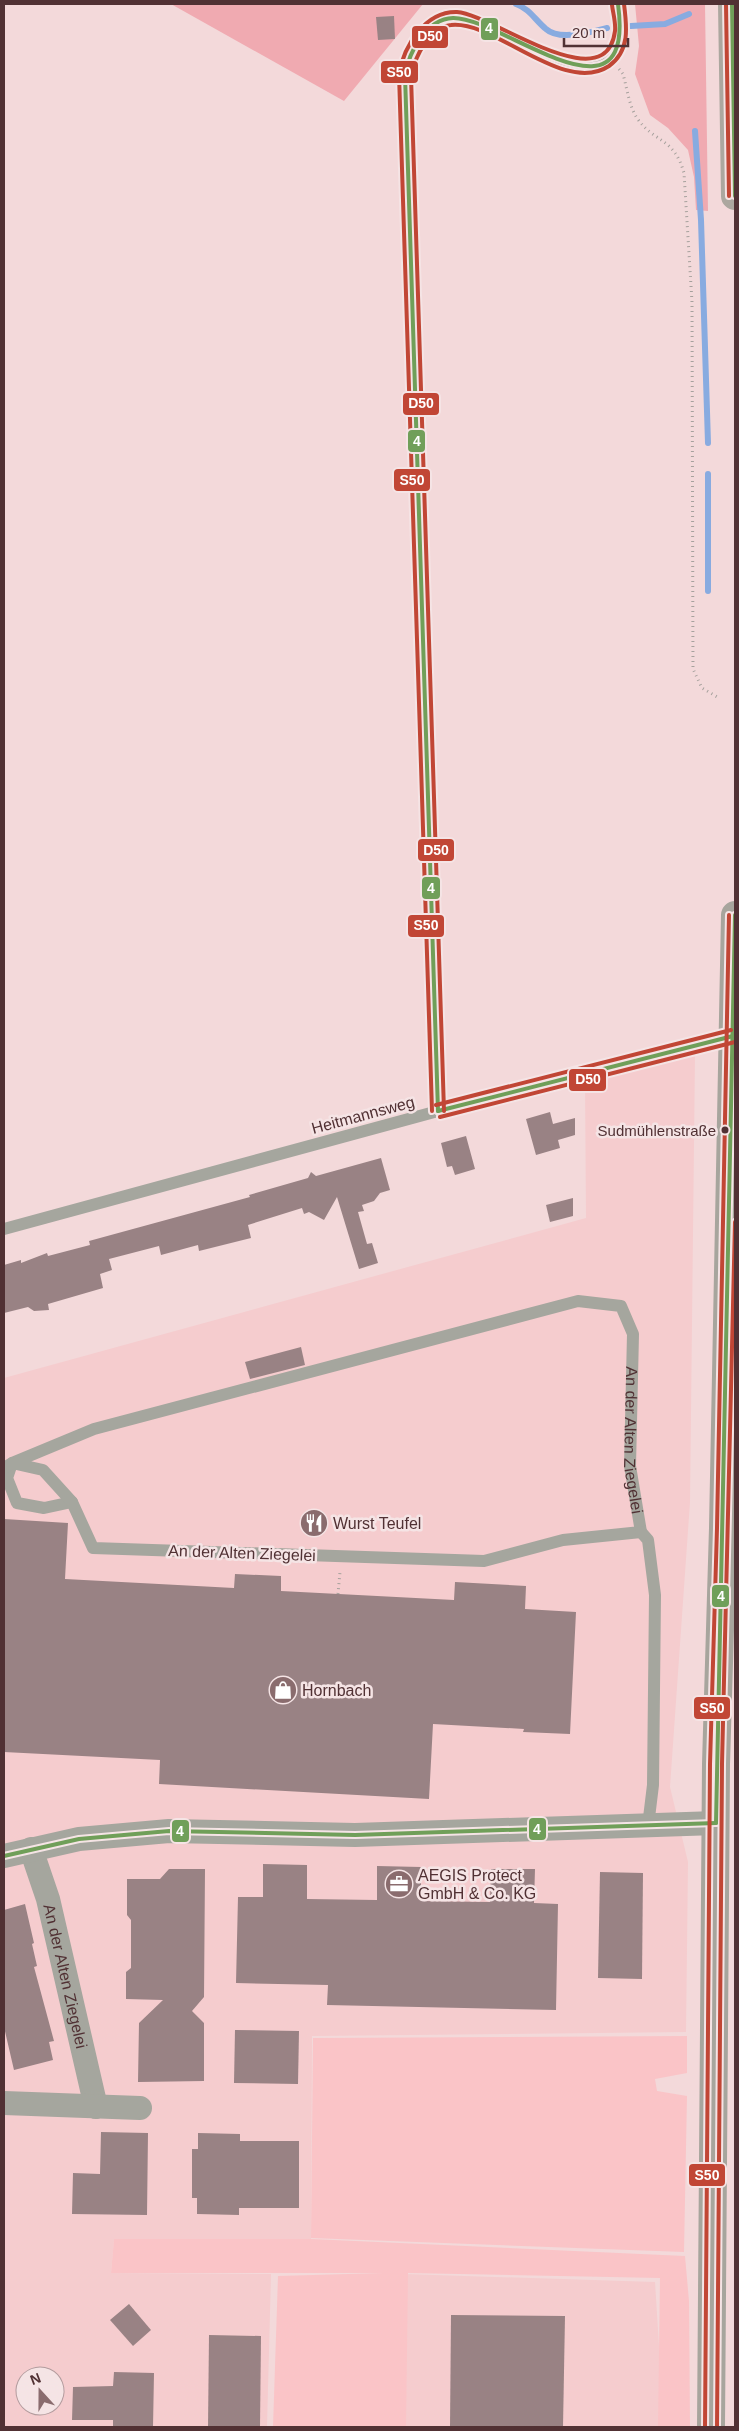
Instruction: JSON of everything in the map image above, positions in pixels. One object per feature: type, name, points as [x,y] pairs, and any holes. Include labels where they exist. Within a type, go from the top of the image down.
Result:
[{"type":"main road","points":[[732,4],[735,196]]},
{"type":"main road","points":[[711,2427],[716,1823],[735,915]]},
{"type":"street","points":[[4,1856],[79,1839],[169,1831],[355,1835],[716,1823]]},
{"type":"street","name":"An der Alten Ziegelei","points":[[31,1849],[48,1899],[96,2107]]},
{"type":"street","points":[[4,2104],[140,2108]]},
{"type":"lane","points":[[438,1111],[406,132],[406,69],[412,51],[430,28],[442,20],[457,18],[476,22],[558,61],[580,66],[597,65],[612,58],[618,46],[621,33],[618,4]]},
{"type":"lane","name":"Heitmannsweg","points":[[4,1229],[438,1111],[733,1036]]},
{"type":"lane","name":"An der Alten Ziegelei","points":[[578,1301],[621,1306],[633,1334],[630,1466],[641,1532],[563,1540],[484,1561],[93,1548],[72,1502],[43,1470],[8,1465],[94,1430],[578,1301]]},
{"type":"lane","points":[[8,1465],[7,1478],[17,1503],[44,1508],[72,1502]]},
{"type":"lane","points":[[641,1532],[648,1540],[654,1594],[653,1784],[648,1826]]},
{"type":"path","points":[[612,58],[623,74],[637,118],[673,148],[680,160],[684,173],[692,302],[692,669],[702,688],[719,698]]},
{"type":"path","points":[[338,1594],[341,1556]]},
{"type":"shaded area","points":[[171,4],[423,4],[344,101]]},
{"type":"shaded area","points":[[635,4],[705,4],[708,211],[696,210],[694,177],[688,150],[668,128],[650,115],[635,74],[639,46]]},
{"type":"shaded area","points":[[695,1055],[690,1502],[670,1787],[688,1862],[686,2032],[312,2036],[311,2239],[114,2240],[111,2273],[271,2274],[267,2427],[4,2427],[4,1378],[586,1218],[585,1082]]},
{"type":"shaded area","points":[[687,2036],[687,2073],[655,2079],[657,2091],[687,2096],[684,2252],[311,2238],[313,2038]]},
{"type":"shaded area","points":[[114,2239],[311,2239],[685,2256],[689,2301],[690,2427],[658,2427],[660,2278],[408,2273],[406,2426],[273,2427],[278,2276],[383,2273],[111,2273]]},
{"type":"shaded area","points":[[404,2274],[655,2282],[664,2427],[404,2427]]},
{"type":"building","points":[[394,16],[395,39],[378,40],[376,17]]},
{"type":"building","points":[[550,1112],[553,1124],[575,1118],[575,1135],[558,1140],[560,1148],[536,1155],[526,1119]]},
{"type":"building","points":[[466,1136],[475,1169],[455,1175],[452,1166],[447,1167],[441,1143]]},
{"type":"building","points":[[381,1158],[390,1190],[380,1193],[374,1201],[362,1205],[364,1211],[358,1212],[367,1244],[372,1243],[378,1263],[359,1269],[337,1197],[324,1220],[309,1212],[304,1214],[302,1208],[248,1225],[251,1238],[199,1251],[198,1245],[161,1255],[159,1246],[109,1259],[112,1270],[100,1274],[103,1288],[48,1304],[49,1310],[34,1311],[28,1307],[4,1313],[4,1265],[21,1260],[21,1263],[47,1253],[48,1256],[90,1245],[89,1241],[250,1197],[249,1195],[308,1178],[311,1172],[316,1176]]},
{"type":"building","points":[[573,1198],[573,1216],[550,1222],[546,1205]]},
{"type":"building","points":[[301,1347],[305,1365],[250,1379],[245,1362]]},
{"type":"building","points":[[4,1519],[68,1523],[65,1579],[234,1588],[235,1574],[281,1576],[281,1591],[454,1600],[455,1582],[526,1586],[525,1609],[576,1612],[570,1734],[523,1732],[524,1729],[433,1724],[429,1799],[159,1784],[160,1760],[4,1752]]},
{"type":"building","points":[[263,1864],[307,1865],[307,1899],[377,1900],[377,1866],[421,1867],[421,1901],[490,1902],[491,1869],[535,1869],[534,1903],[558,1904],[556,2010],[327,2005],[328,1985],[236,1983],[238,1897],[263,1897]]},
{"type":"building","points":[[169,1869],[205,1869],[204,1997],[192,2011],[204,2023],[204,2081],[138,2082],[139,2023],[163,2000],[126,1999],[126,1972],[131,1968],[131,1920],[127,1915],[127,1879],[160,1879]]},
{"type":"building","points":[[600,1872],[643,1873],[642,1979],[598,1978]]},
{"type":"building","points":[[25,1904],[34,1943],[32,1944],[37,1966],[34,1967],[54,2041],[49,2042],[53,2060],[14,2070],[4,2027],[4,1910]]},
{"type":"building","points":[[235,2030],[299,2031],[298,2084],[234,2083]]},
{"type":"building","points":[[101,2132],[148,2133],[147,2215],[72,2214],[73,2173],[100,2174]]},
{"type":"building","points":[[198,2133],[240,2134],[240,2141],[299,2141],[299,2208],[239,2208],[239,2215],[197,2214],[197,2198],[192,2198],[192,2149],[198,2149]]},
{"type":"building","points":[[129,2304],[151,2330],[133,2346],[110,2320]]},
{"type":"building","points":[[451,2315],[565,2316],[563,2427],[450,2427]]},
{"type":"building","points":[[209,2335],[261,2336],[260,2427],[208,2427]]},
{"type":"building","points":[[114,2372],[154,2373],[153,2427],[113,2427],[113,2420],[72,2420],[73,2387],[113,2386]]},
{"type":"waterway","points":[[516,4],[529,12],[552,33],[567,35],[593,32],[607,28]]},
{"type":"waterway","points":[[631,26],[665,24],[689,14]]},
{"type":"waterway","points":[[695,131],[701,220],[708,443]]},
{"type":"waterway","points":[[708,474],[708,591]]},
{"type":"transit line","name":"4","points":[[438,1111],[405,75],[410,57],[420,38],[435,24],[453,18],[475,23],[561,60],[587,66],[607,62],[618,42],[618,4]]},
{"type":"transit line","name":"D50","points":[[444,1111],[411,76],[424,44],[436,31],[451,25],[469,27],[488,34],[551,65],[572,72],[591,73],[609,66],[621,53],[626,38],[624,4]]},
{"type":"transit line","name":"D50","points":[[726,4],[729,196]]},
{"type":"transit line","name":"4","points":[[732,4],[735,196]]},
{"type":"transit line","name":"S50","points":[[432,1111],[399,74],[406,52],[418,32],[435,17],[457,12],[473,16],[546,49],[570,57],[591,58],[607,51],[615,31],[612,5]]},
{"type":"transit line","name":"S50","points":[[705,2427],[710,1764],[717,1528],[729,915]]},
{"type":"transit line","name":"4","points":[[716,1823],[735,915]]},
{"type":"transit line","name":"S50","points":[[436,1105],[731,1030]]},
{"type":"transit line","name":"4","points":[[438,1111],[733,1036]]},
{"type":"transit line","name":"D50","points":[[440,1117],[735,1042]]},
{"type":"transit line","name":"D50","points":[[717,2427],[722,1764],[735,1222]]},
{"type":"transit line","name":"4","points":[[4,1856],[79,1839],[169,1831],[355,1835],[716,1823]]},
{"type":"place","name":"Sudmühlenstraße","points":[[725,1130]]},
{"type":"place","name":"Wurst Teufel","points":[[314,1523]]},
{"type":"place","name":"Hornbach","points":[[283,1690]]},
{"type":"place","name":"AEGIS Protect GmbH & Co. KG","points":[[399,1884]]}]
